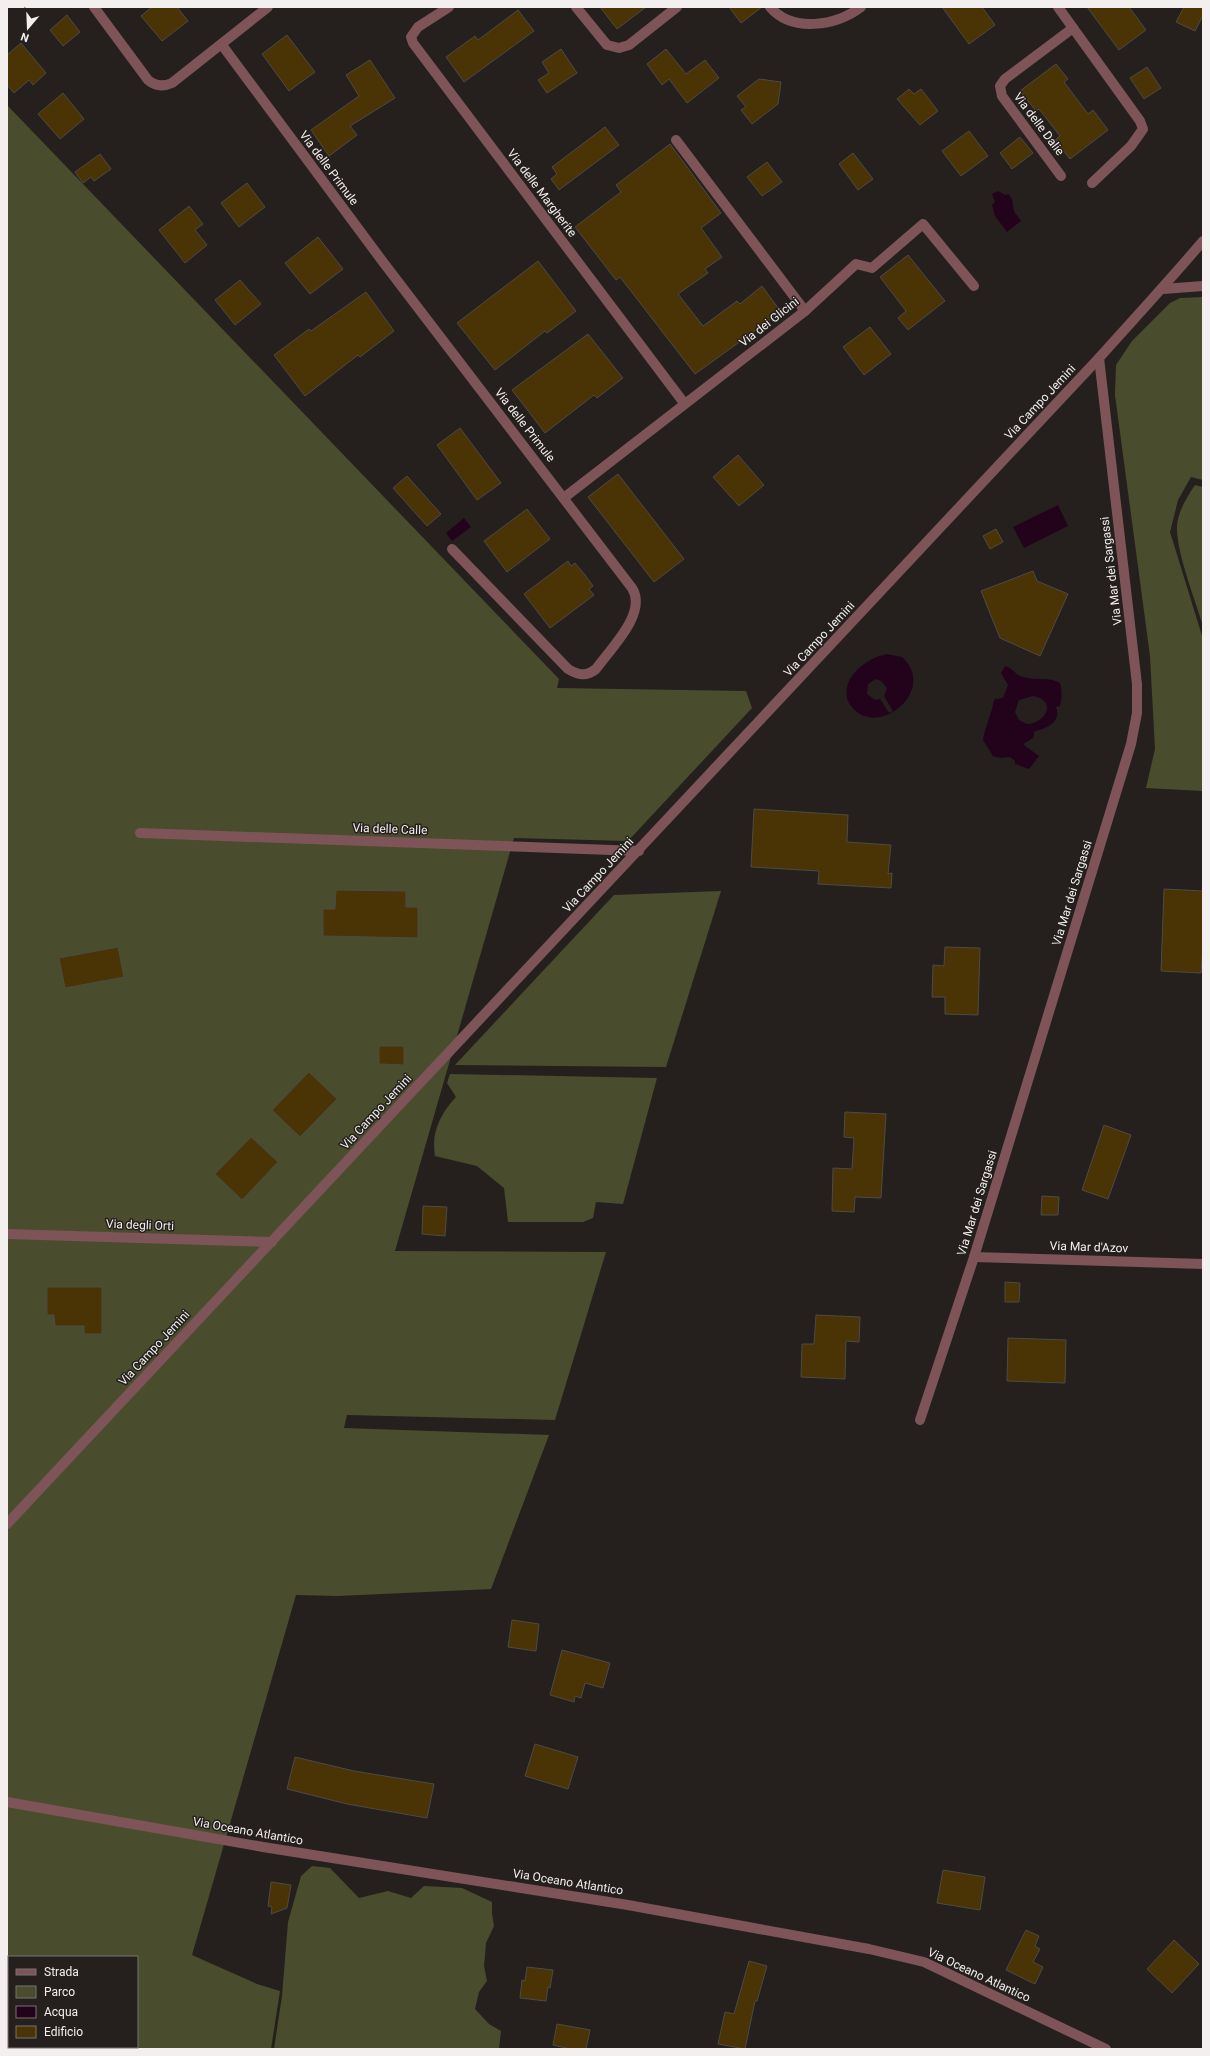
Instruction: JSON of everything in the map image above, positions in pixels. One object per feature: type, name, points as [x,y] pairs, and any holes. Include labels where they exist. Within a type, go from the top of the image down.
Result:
[{"type":"street","points":[[94,7],[148,80],[155,85],[163,86],[172,83],[222,45],[268,7]]},
{"type":"street","name":"Via delle Margherite","points":[[449,7],[415,30],[411,37],[413,43],[684,403]]},
{"type":"street","points":[[576,7],[607,45],[619,48],[629,45],[677,7]]},
{"type":"street","points":[[770,7],[785,19],[797,23],[812,24],[839,18],[861,7]]},
{"type":"street","points":[[1058,7],[1140,121],[1143,129],[1131,146],[1092,184]]},
{"type":"street","name":"Via delle Dalie","points":[[1061,176],[1002,96],[1000,86],[1005,79],[1073,28]]},
{"type":"street","name":"Via delle Primule","points":[[222,45],[383,262],[565,498],[632,588],[636,600],[635,610],[628,625],[596,669],[587,674],[576,674],[568,669],[452,549]]},
{"type":"street","points":[[676,140],[806,311]]},
{"type":"street","name":"Via dei Glicini","points":[[565,498],[684,403],[806,311],[856,264],[872,268],[923,224],[974,286]]},
{"type":"street","name":"Via Campo Jemini","points":[[7,1524],[639,851],[1099,358],[1140,311],[1163,288],[1203,241]]},
{"type":"street","points":[[1163,288],[1203,286]]},
{"type":"street","name":"Via Mar dei Sargassi","points":[[920,1420],[974,1256],[1131,744],[1136,719],[1137,684],[1099,358]]},
{"type":"street","name":"Via delle Calle","points":[[140,833],[639,851]]},
{"type":"street","name":"Via degli Orti","points":[[7,1234],[272,1242]]},
{"type":"street","name":"Via Mar d'Azov","points":[[974,1256],[1203,1264]]},
{"type":"street","name":"Via Oceano Atlantico","points":[[7,1802],[277,1849],[628,1905],[870,1949],[931,1965],[1106,2049]]},
{"type":"green space","points":[[7,105],[559,679],[557,688],[746,691],[752,708],[628,841],[514,838],[395,1251],[606,1252],[555,1420],[347,1415],[344,1428],[549,1435],[491,1589],[338,1596],[296,1595],[192,1955],[257,1984],[280,1991],[271,2049],[7,2049]]},
{"type":"green space","points":[[1203,297],[1203,480],[1191,477],[1178,500],[1170,532],[1203,639],[1203,791],[1146,788],[1155,749],[1150,656],[1115,395],[1116,365],[1132,341],[1170,303],[1180,298]]},
{"type":"green space","points":[[1195,485],[1203,487],[1203,626],[1180,553],[1177,530],[1180,512]]},
{"type":"green space","points":[[721,891],[666,1067],[455,1065],[614,895]]},
{"type":"green space","points":[[450,1074],[657,1078],[623,1204],[596,1202],[593,1218],[583,1222],[508,1222],[504,1188],[477,1166],[435,1156],[434,1139],[438,1124],[445,1110],[456,1097],[447,1083]]},
{"type":"green space","points":[[312,1866],[330,1868],[359,1898],[388,1891],[411,1898],[424,1886],[462,1888],[492,1902],[494,1926],[486,1943],[484,1966],[487,1981],[479,1992],[475,2009],[489,2024],[501,2031],[499,2049],[274,2049],[282,1996],[288,1922],[301,1876]]},
{"type":"water","points":[[998,191],[1005,195],[1008,194],[1012,199],[1014,211],[1021,221],[1007,232],[995,216],[992,205],[995,202],[992,194]]},
{"type":"water","points":[[1058,505],[1068,526],[1024,548],[1013,527]]},
{"type":"water","points":[[464,518],[471,527],[452,541],[446,533]]},
{"type":"water","points":[[887,654],[902,657],[912,671],[913,685],[908,697],[899,708],[886,715],[873,718],[860,714],[849,703],[847,698],[846,691],[850,679],[857,670],[866,663],[876,657]]},
{"type":"water","points":[[1005,666],[1023,677],[1046,679],[1060,683],[1061,700],[1060,706],[1056,707],[1057,717],[1055,721],[1044,729],[1035,731],[1033,738],[1024,745],[1039,756],[1029,769],[1015,764],[1015,761],[1010,757],[1000,758],[993,756],[983,740],[993,702],[995,699],[1003,698],[1008,685],[1001,673]],"holes":[[[1033,696],[1040,698],[1047,706],[1044,716],[1034,723],[1027,724],[1019,720],[1015,712],[1019,700]]]},
{"type":"pier","points":[[876,679],[881,681],[887,688],[884,696],[893,711],[889,713],[880,699],[875,700],[867,694],[868,684]]},
{"type":"building","points":[[152,7],[177,7],[188,21],[162,41],[141,16]]},
{"type":"building","points":[[600,7],[646,7],[617,29]]},
{"type":"building","points":[[729,7],[762,7],[741,23]]},
{"type":"building","points":[[942,7],[982,7],[995,25],[969,44]]},
{"type":"building","points":[[1087,7],[1129,7],[1146,30],[1119,50]]},
{"type":"building","points":[[1184,7],[1203,7],[1203,15],[1195,31],[1176,22]]},
{"type":"building","points":[[518,10],[534,31],[464,82],[446,57],[475,36],[478,40]]},
{"type":"building","points":[[67,15],[80,32],[63,46],[50,30]]},
{"type":"building","points":[[287,35],[315,72],[289,91],[262,54]]},
{"type":"building","points":[[21,43],[46,73],[33,85],[29,80],[14,93],[7,85],[7,55]]},
{"type":"building","points":[[561,49],[577,73],[547,93],[538,80],[549,73],[542,62]]},
{"type":"building","points":[[666,49],[686,74],[705,60],[719,78],[687,103],[669,79],[662,85],[647,64]]},
{"type":"building","points":[[370,60],[395,98],[350,126],[357,135],[329,156],[311,130],[359,96],[346,75]]},
{"type":"building","points":[[1056,64],[1068,79],[1064,82],[1088,114],[1093,110],[1108,130],[1070,159],[1055,140],[1060,136],[1039,109],[1036,111],[1020,91]]},
{"type":"building","points":[[1147,67],[1161,88],[1144,99],[1130,78]]},
{"type":"building","points":[[759,79],[781,82],[778,104],[752,124],[741,110],[746,107],[737,96]]},
{"type":"building","points":[[909,89],[914,94],[921,89],[938,111],[920,125],[897,99]]},
{"type":"building","points":[[63,93],[84,119],[60,139],[38,114]]},
{"type":"building","points":[[605,127],[619,145],[559,190],[551,179],[557,174],[552,167]]},
{"type":"building","points":[[969,131],[988,156],[961,176],[942,151]]},
{"type":"building","points":[[1020,137],[1033,153],[1012,169],[1000,153]]},
{"type":"building","points":[[670,144],[721,213],[701,228],[722,257],[705,269],[708,273],[678,294],[703,326],[737,301],[740,304],[762,286],[781,312],[695,374],[620,277],[616,280],[575,227],[621,192],[616,185]]},
{"type":"building","points":[[853,153],[873,179],[858,190],[839,164]]},
{"type":"building","points":[[100,154],[111,169],[94,181],[91,177],[83,183],[75,172]]},
{"type":"building","points":[[767,162],[782,182],[762,196],[747,177]]},
{"type":"building","points":[[247,183],[265,207],[239,227],[221,203]]},
{"type":"building","points":[[189,206],[203,224],[195,230],[207,245],[185,263],[159,230]]},
{"type":"building","points":[[318,237],[343,269],[310,294],[285,263]]},
{"type":"building","points":[[908,255],[945,301],[908,330],[898,318],[906,311],[880,277]]},
{"type":"building","points":[[538,261],[576,311],[547,333],[545,331],[495,370],[457,323]]},
{"type":"building","points":[[240,280],[261,304],[235,325],[215,300]]},
{"type":"building","points":[[366,292],[394,331],[360,357],[358,355],[305,396],[274,355],[309,329],[311,331]]},
{"type":"building","points":[[870,327],[891,354],[864,375],[843,347]]},
{"type":"building","points":[[588,334],[623,378],[597,398],[594,395],[545,433],[512,390]]},
{"type":"building","points":[[460,428],[501,483],[477,500],[437,445]]},
{"type":"building","points":[[738,455],[764,485],[739,506],[713,477]]},
{"type":"building","points":[[618,474],[684,559],[654,582],[588,497]]},
{"type":"building","points":[[407,476],[441,514],[427,526],[393,488]]},
{"type":"building","points":[[527,509],[550,539],[507,572],[484,541]]},
{"type":"building","points":[[996,529],[1003,542],[990,549],[983,536]]},
{"type":"building","points":[[568,561],[571,566],[575,563],[585,575],[593,586],[589,589],[594,595],[550,628],[524,594]]},
{"type":"building","points":[[1033,571],[1037,581],[1068,594],[1040,656],[1000,638],[981,591]]},
{"type":"building","points":[[754,809],[848,815],[847,842],[891,845],[888,874],[892,873],[891,888],[818,884],[819,871],[751,867]]},
{"type":"building","points":[[1164,889],[1203,891],[1203,945],[1201,973],[1161,971]]},
{"type":"building","points":[[336,890],[406,891],[406,907],[418,907],[418,938],[323,936],[323,909],[335,909]]},
{"type":"building","points":[[118,947],[124,977],[65,988],[59,958]]},
{"type":"building","points":[[945,947],[980,948],[978,1015],[945,1014],[945,997],[932,997],[933,965],[944,966]]},
{"type":"building","points":[[379,1046],[404,1046],[404,1065],[379,1064]]},
{"type":"building","points":[[309,1072],[337,1099],[300,1137],[272,1110]]},
{"type":"building","points":[[845,1112],[886,1114],[881,1198],[855,1197],[854,1212],[832,1211],[833,1168],[852,1169],[854,1138],[844,1137]]},
{"type":"building","points":[[1104,1125],[1131,1135],[1108,1199],[1082,1190]]},
{"type":"building","points":[[251,1137],[278,1162],[242,1200],[215,1174]]},
{"type":"building","points":[[1042,1196],[1059,1197],[1058,1215],[1041,1215]]},
{"type":"building","points":[[423,1206],[447,1207],[445,1236],[422,1234]]},
{"type":"building","points":[[1005,1282],[1020,1283],[1019,1302],[1005,1302]]},
{"type":"building","points":[[47,1287],[102,1287],[102,1334],[84,1334],[84,1326],[55,1326],[54,1315],[47,1315]]},
{"type":"building","points":[[816,1315],[860,1317],[859,1342],[846,1341],[845,1379],[801,1377],[802,1344],[814,1344]]},
{"type":"building","points":[[1008,1338],[1066,1340],[1065,1383],[1007,1381]]},
{"type":"building","points":[[512,1620],[539,1624],[536,1651],[508,1647]]},
{"type":"building","points":[[562,1650],[610,1663],[603,1688],[585,1683],[581,1698],[575,1696],[574,1702],[550,1695]]},
{"type":"building","points":[[535,1744],[578,1757],[568,1789],[525,1776]]},
{"type":"building","points":[[295,1757],[354,1771],[434,1784],[427,1818],[347,1804],[287,1789]]},
{"type":"building","points":[[943,1870],[985,1877],[980,1910],[937,1903]]},
{"type":"building","points":[[271,1882],[291,1885],[287,1908],[271,1914],[272,1907],[268,1906]]},
{"type":"building","points":[[1026,1930],[1039,1936],[1035,1946],[1040,1949],[1033,1962],[1043,1967],[1035,1984],[1006,1970]]},
{"type":"building","points":[[1174,1940],[1199,1964],[1172,1993],[1147,1969]]},
{"type":"building","points":[[749,1961],[767,1966],[757,2001],[755,2001],[745,2049],[718,2044],[725,2012],[734,2014]]},
{"type":"building","points":[[527,1967],[553,1970],[546,2001],[520,1998],[522,1980],[525,1981]]},
{"type":"building","points":[[557,2024],[590,2030],[586,2049],[570,2049],[553,2045]]}]
